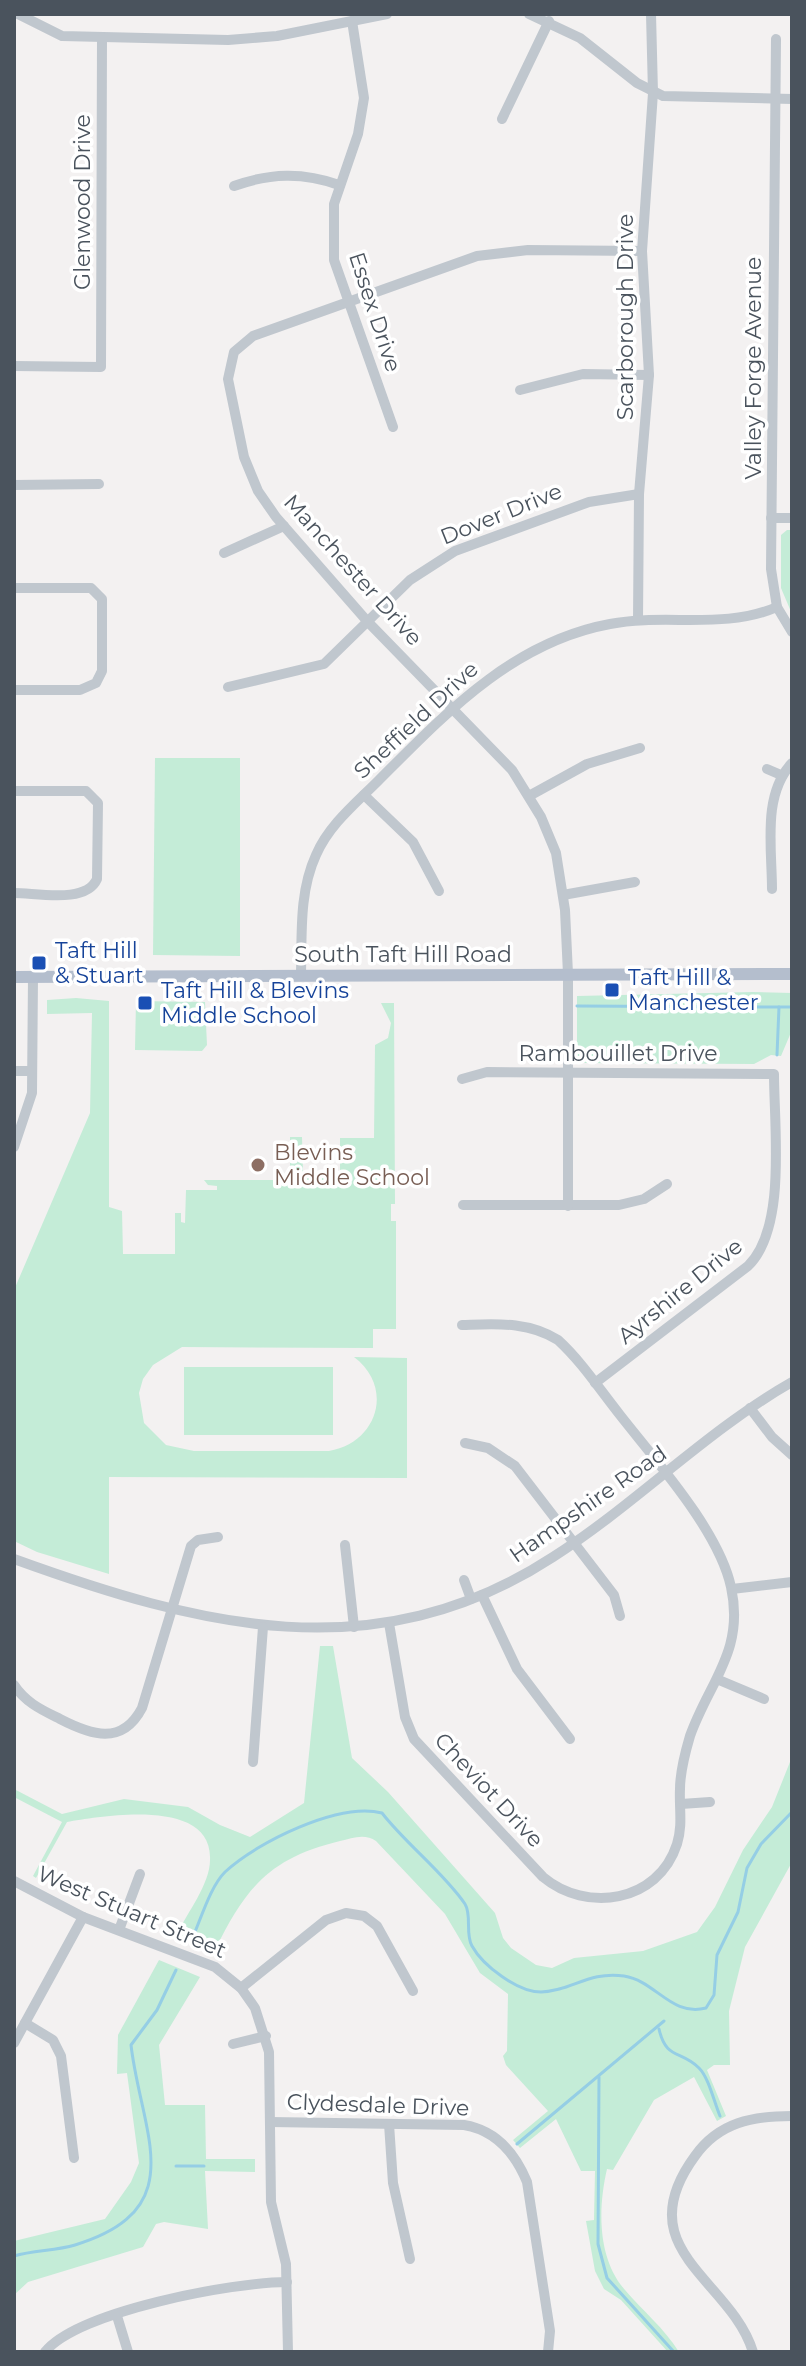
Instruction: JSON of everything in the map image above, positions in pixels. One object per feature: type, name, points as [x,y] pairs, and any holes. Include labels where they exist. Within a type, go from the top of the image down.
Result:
[{"type":"main road","name":"South Taft Hill Road","points":[[14,977],[792,974]]},
{"type":"street","points":[[18,14],[46,31],[62,36],[250,39],[387,14]]},
{"type":"street","points":[[529,14],[580,38],[653,93],[673,98],[792,99]]},
{"type":"street","name":"Scarborough Drive","points":[[638,620],[639,494],[649,375],[642,251],[653,93],[651,14]]},
{"type":"street","name":"Essex Drive","points":[[352,21],[364,98],[358,134],[339,185],[332,242],[347,302],[393,427]]},
{"type":"street","points":[[502,119],[549,21]]},
{"type":"street","name":"Glenwood Drive","points":[[14,366],[101,367],[102,38]]},
{"type":"street","name":"Valley Forge Avenue","points":[[776,39],[772,591],[777,607],[792,632]]},
{"type":"street","points":[[234,186],[278,175],[307,176],[339,185]]},
{"type":"street","points":[[347,302],[457,262],[491,253],[642,251]]},
{"type":"street","name":"Manchester Drive","points":[[347,302],[253,336],[241,344],[230,360],[228,379],[244,457],[258,491],[284,526],[367,621],[512,770],[529,796],[556,853],[563,895],[568,974],[568,1206]]},
{"type":"street","points":[[520,390],[583,374],[649,375]]},
{"type":"street","points":[[14,485],[99,484]]},
{"type":"street","name":"Dover Drive","points":[[228,687],[324,664],[410,580],[455,551],[589,502],[639,494]]},
{"type":"street","points":[[771,518],[792,518]]},
{"type":"street","points":[[224,553],[284,526]]},
{"type":"street","points":[[14,588],[91,588],[102,599],[102,671],[96,683],[80,690],[14,690]]},
{"type":"street","name":"Sheffield Drive","points":[[301,974],[303,910],[309,871],[327,835],[452,708],[497,672],[543,646],[583,631],[638,620],[744,619],[777,607]]},
{"type":"street","points":[[529,796],[587,764],[640,748]]},
{"type":"street","points":[[772,889],[774,794],[781,775],[792,763]]},
{"type":"street","points":[[767,769],[781,775]]},
{"type":"street","points":[[14,791],[86,791],[98,803],[97,879],[91,889],[81,893],[14,893]]},
{"type":"street","points":[[364,795],[413,842],[439,891]]},
{"type":"street","points":[[563,895],[635,882]]},
{"type":"street","points":[[14,1147],[29,1110],[33,977]]},
{"type":"street","points":[[14,1071],[32,1071]]},
{"type":"street","name":"Rambouillet Drive","points":[[462,1079],[487,1072],[774,1074]]},
{"type":"street","name":"Ayrshire Drive","points":[[595,1383],[748,1266],[764,1246],[774,1210],[774,1074]]},
{"type":"street","points":[[463,1205],[631,1203],[660,1192],[667,1184]]},
{"type":"street","points":[[462,1325],[519,1324],[537,1328],[568,1349],[715,1544],[732,1589],[733,1634],[719,1680],[691,1734],[682,1770],[681,1804],[710,1802]]},
{"type":"street","name":"Hampshire Road","points":[[14,1559],[219,1620],[263,1627],[354,1627],[389,1623],[477,1597],[513,1581],[574,1542],[750,1408],[792,1382]]},
{"type":"street","points":[[750,1408],[772,1437],[792,1455]]},
{"type":"street","points":[[465,1443],[488,1448],[507,1458],[614,1595],[620,1616]]},
{"type":"street","points":[[14,1685],[35,1707],[88,1733],[107,1735],[124,1730],[142,1708],[191,1546],[198,1540],[218,1537]]},
{"type":"street","points":[[345,1545],[354,1627]]},
{"type":"street","points":[[464,1580],[477,1597],[521,1677],[570,1739]]},
{"type":"street","points":[[732,1589],[792,1582]]},
{"type":"street","name":"Cheviot Drive","points":[[389,1623],[405,1717],[421,1748],[543,1877],[566,1893],[596,1900],[630,1893],[662,1868],[676,1847],[681,1804]]},
{"type":"street","points":[[253,1762],[263,1627]]},
{"type":"street","points":[[719,1680],[764,1699]]},
{"type":"street","points":[[119,1930],[140,1874]]},
{"type":"street","name":"West Stuart Street","points":[[14,1881],[83,1917],[215,1967],[241,1988],[255,2008],[266,2036],[271,2202],[287,2282],[288,2352]]},
{"type":"street","points":[[241,1988],[326,1920],[346,1913],[364,1916],[377,1926],[413,1991]]},
{"type":"street","points":[[14,2043],[83,1917]]},
{"type":"street","points":[[25,2023],[53,2040],[61,2056],[74,2158]]},
{"type":"street","points":[[233,2044],[266,2036]]},
{"type":"street","points":[[753,2352],[744,2329],[683,2256],[673,2222],[676,2198],[686,2168],[711,2138],[749,2119],[792,2116]]},
{"type":"street","name":"Clydesdale Drive","points":[[270,2122],[477,2127],[489,2133],[518,2161],[531,2198],[550,2331],[548,2352]]},
{"type":"street","points":[[389,2124],[393,2183],[410,2259]]},
{"type":"street","points":[[45,2352],[70,2331],[117,2316],[211,2289],[257,2282],[287,2282]]},
{"type":"street","points":[[117,2316],[128,2352]]},
{"type":"green space","points":[[792,530],[792,614],[781,588],[781,535]]},
{"type":"green space","points":[[155,758],[240,758],[240,956],[153,955]]},
{"type":"green space","points":[[792,993],[792,1030],[781,1056],[771,1055],[754,1064],[585,1063],[577,1058],[577,996]]},
{"type":"green space","points":[[76,998],[109,1001],[109,1207],[122,1211],[123,1254],[175,1254],[175,1213],[181,1213],[181,1222],[185,1223],[186,1190],[217,1190],[217,1186],[208,1185],[204,1180],[290,1180],[290,1137],[302,1137],[303,1173],[340,1173],[340,1138],[374,1138],[375,1045],[388,1038],[391,1023],[381,1003],[394,1003],[395,1204],[391,1204],[391,1221],[396,1221],[396,1329],[373,1329],[373,1348],[182,1347],[153,1365],[143,1379],[139,1393],[144,1423],[166,1445],[194,1451],[329,1451],[346,1446],[359,1437],[375,1413],[377,1398],[374,1384],[367,1370],[354,1357],[407,1358],[407,1478],[109,1477],[109,1574],[37,1552],[14,1541],[14,1290],[90,1113],[92,1013],[47,1014],[47,1000]]},
{"type":"green space","points":[[136,1001],[205,1002],[207,1045],[202,1051],[135,1050]]},
{"type":"green space","points":[[184,1367],[333,1367],[333,1435],[184,1435]]},
{"type":"green space","points":[[320,1646],[333,1646],[352,1758],[388,1792],[495,1913],[503,1938],[511,1948],[536,1965],[552,1968],[574,1958],[643,1951],[697,1932],[715,1907],[743,1850],[772,1807],[792,1757],[792,1862],[745,1947],[729,2011],[730,2065],[714,2065],[707,2070],[726,2116],[717,2121],[694,2077],[654,2100],[613,2170],[607,2169],[604,2184],[602,2232],[609,2263],[625,2290],[679,2352],[668,2352],[621,2300],[604,2289],[595,2271],[586,2221],[594,2220],[595,2171],[581,2171],[556,2119],[520,2148],[513,2140],[548,2111],[506,2065],[503,2056],[507,2051],[508,1994],[480,1973],[445,1914],[376,1841],[363,1837],[349,1839],[316,1848],[278,1866],[250,1892],[215,1950],[177,1934],[202,1888],[210,1860],[206,1840],[194,1827],[176,1819],[129,1815],[67,1822],[36,1878],[33,1876],[62,1822],[14,1797],[14,1789],[62,1814],[124,1799],[188,1807],[250,1837],[304,1803]]},
{"type":"green space","points":[[159,1960],[200,1977],[159,2045],[165,2105],[205,2105],[206,2159],[255,2159],[255,2172],[205,2171],[208,2229],[164,2222],[156,2224],[143,2247],[28,2282],[14,2295],[14,2241],[105,2219],[131,2182],[139,2163],[127,2073],[117,2074],[118,2035]]},
{"type":"waterway","points":[[577,1006],[779,1007]]},
{"type":"waterway","points":[[777,1055],[779,1007],[792,1007]]},
{"type":"waterway","points":[[192,1939],[220,1878],[239,1860],[277,1837],[322,1819],[344,1813],[382,1813],[456,1892],[467,1908],[472,1946],[484,1962],[512,1983],[541,1992],[600,1976],[624,1976],[645,1984],[683,2008],[706,2008],[714,1995],[717,1955],[738,1912],[747,1868],[761,1844],[792,1812]]},
{"type":"waterway","points":[[14,2256],[75,2245],[112,2230],[135,2211],[147,2189],[151,2164],[149,2137],[131,2045],[157,2010],[176,1970]]},
{"type":"waterway","points":[[517,2144],[664,2021]]},
{"type":"waterway","points":[[659,2029],[670,2050],[703,2072],[720,2116]]},
{"type":"waterway","points":[[599,2077],[598,2244],[607,2278],[674,2352]]},
{"type":"waterway","points":[[176,2166],[204,2166]]},
{"type":"place","name":"Taft Hill & Stuart","points":[[39,963]]},
{"type":"place","name":"Taft Hill & Manchester","points":[[612,990]]},
{"type":"place","name":"Taft Hill & Blevins Middle School","points":[[145,1003]]},
{"type":"place","name":"Blevins Middle School","points":[[258,1165]]}]
